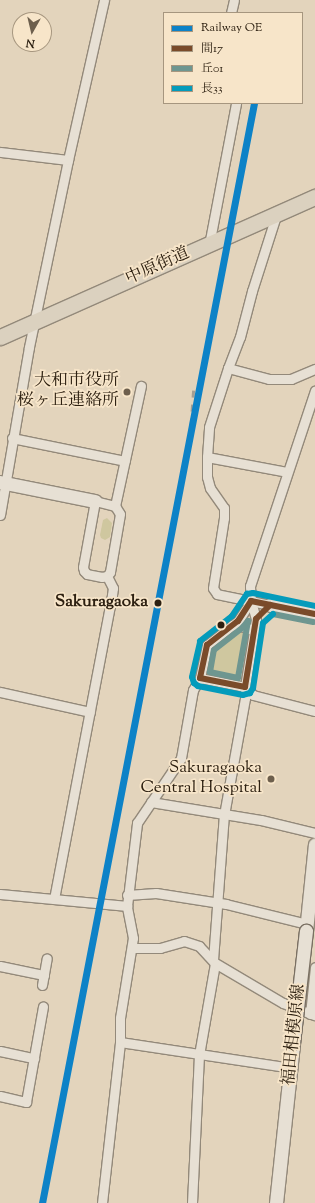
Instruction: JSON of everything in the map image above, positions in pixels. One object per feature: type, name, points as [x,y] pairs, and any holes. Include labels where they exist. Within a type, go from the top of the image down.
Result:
[{"type":"main road","name":"中原街道","points":[[0,337],[276,216],[315,197]]},
{"type":"street","points":[[0,515],[2,482],[68,160],[104,0]]},
{"type":"street","points":[[231,12],[234,0]]},
{"type":"street","points":[[209,245],[236,104]]},
{"type":"street","points":[[0,152],[68,160]]},
{"type":"street","points":[[276,216],[252,291],[240,337],[228,368],[209,427],[207,477],[210,488],[224,508],[224,518],[213,588],[217,594],[315,614]]},
{"type":"street","points":[[228,368],[269,379],[291,379],[315,369]]},
{"type":"street","points":[[115,506],[141,386]]},
{"type":"street","points":[[102,1203],[120,1042],[120,1018],[133,938],[127,906],[127,894],[137,823],[181,758],[193,690],[200,678],[207,645],[235,623],[247,600],[250,586],[287,472],[315,391]]},
{"type":"street","points":[[12,438],[125,461]]},
{"type":"street","points":[[207,458],[287,472]]},
{"type":"street","points":[[2,482],[95,501],[115,506],[120,514],[110,572],[107,576],[102,577],[87,574],[84,572],[83,566],[95,501]]},
{"type":"street","points":[[54,899],[112,595],[113,588],[107,576]]},
{"type":"street","points":[[192,1203],[199,1055],[214,962],[224,815],[245,698],[245,687],[256,619],[247,600]]},
{"type":"street","points":[[256,619],[270,605]]},
{"type":"street","points":[[235,623],[254,631]]},
{"type":"street","points":[[200,678],[245,687],[254,695],[315,711]]},
{"type":"street","points":[[0,692],[90,712]]},
{"type":"street","points":[[152,802],[261,820],[315,833]]},
{"type":"street","name":"福田相模原線","points":[[276,1203],[306,927],[313,888],[315,845]]},
{"type":"street","points":[[127,894],[156,893],[217,902],[306,927]]},
{"type":"street","points":[[0,894],[127,906]]},
{"type":"street","points":[[132,948],[160,948],[184,941],[199,946],[214,962],[283,1003],[312,1014],[315,967]]},
{"type":"street","points":[[42,985],[47,958]]},
{"type":"street","points":[[0,966],[44,975]]},
{"type":"street","points":[[0,1096],[26,1102],[43,1007]]},
{"type":"street","points":[[120,1042],[291,1068]]},
{"type":"street","points":[[0,1051],[34,1058]]},
{"type":"shaded area","points":[[107,518],[112,523],[110,537],[105,540],[101,538],[100,535],[103,520]]},
{"type":"shaded area","points":[[239,633],[243,633],[244,635],[238,674],[234,678],[209,673],[211,651]]},
{"type":"railway","points":[[190,439],[194,384]]},
{"type":"rail line","name":"OE","points":[[42,1203],[254,104]]},
{"type":"transit line","name":"長33","points":[[273,614],[263,623],[253,688],[250,693],[243,695],[198,686],[194,683],[192,677],[200,641],[232,616],[247,594],[253,593],[315,606]]},
{"type":"transit line","name":"間17","points":[[251,601],[315,614]]},
{"type":"transit line","name":"間17","points":[[200,678],[207,645],[238,621],[251,601]]},
{"type":"transit line","name":"間17","points":[[200,678],[245,687],[256,619],[270,605]]},
{"type":"transit line","name":"丘01","points":[[273,614],[313,622]]},
{"type":"transit line","name":"丘01","points":[[248,621],[238,678],[210,672],[214,650],[243,627],[248,621]]},
{"type":"place","name":"大和市役所 桜ヶ丘連絡所","points":[[127,392]]},
{"type":"place","name":"Sakuragaoka","points":[[158,603]]},
{"type":"place","name":"Sakuragaoka Central Hospital","points":[[271,779]]}]
